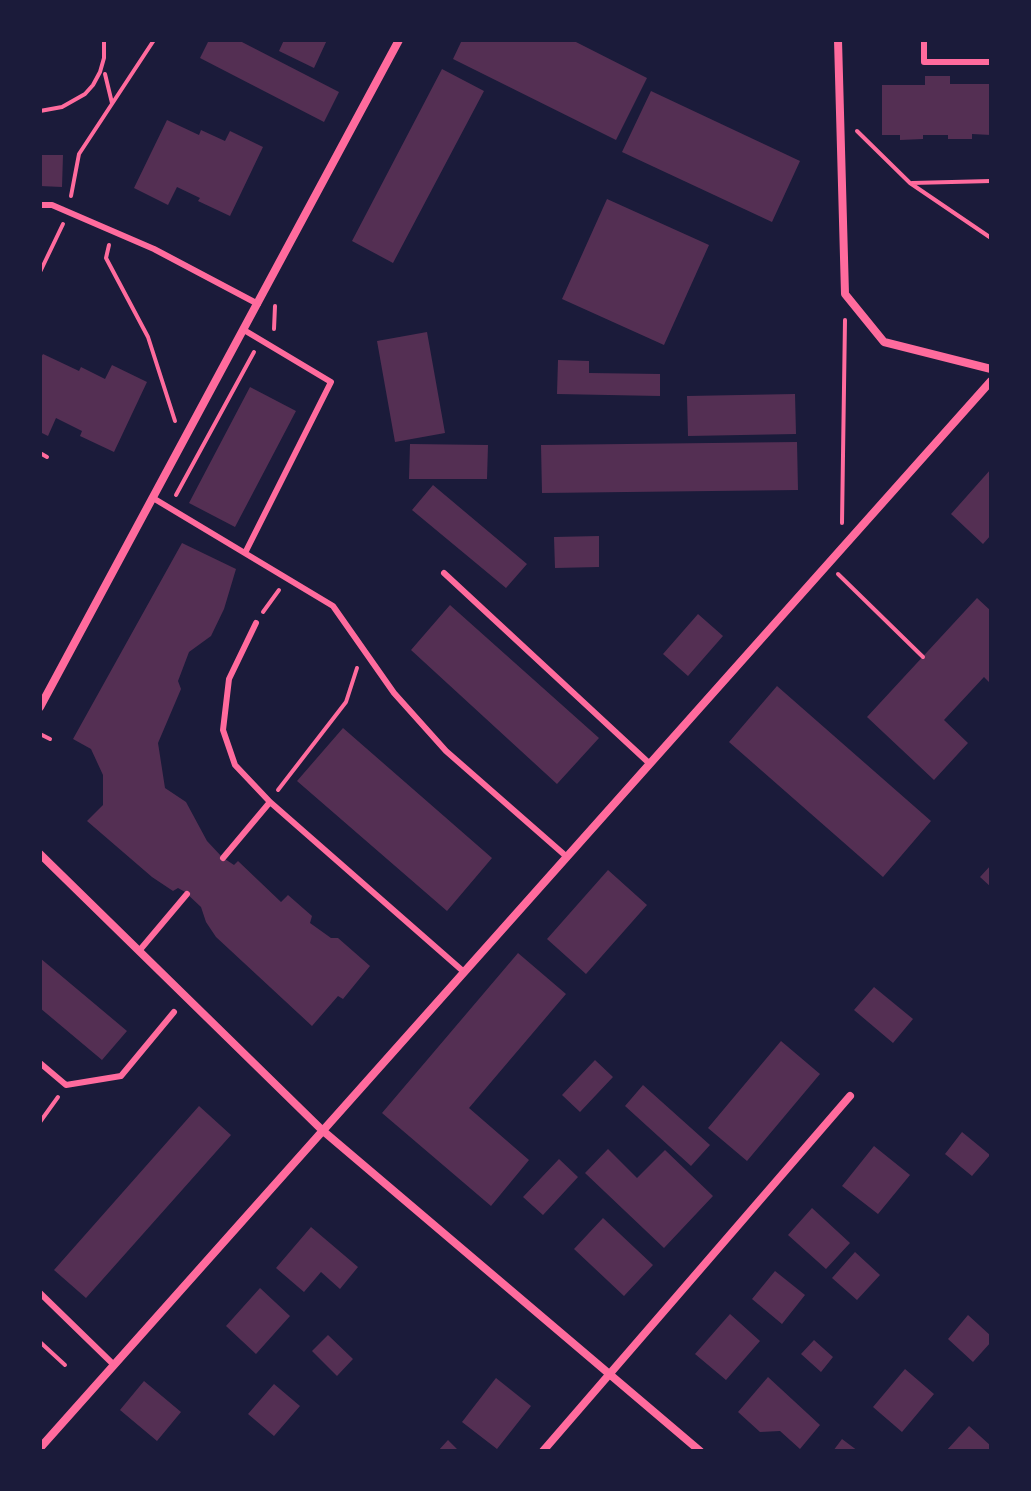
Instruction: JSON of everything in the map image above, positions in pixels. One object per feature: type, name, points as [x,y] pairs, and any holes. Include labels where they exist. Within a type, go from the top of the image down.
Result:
[{"type":"street","points":[[40,707],[399,40]]},
{"type":"street","points":[[838,40],[845,294],[884,342],[991,369]]},
{"type":"street","points":[[40,1448],[991,381]]},
{"type":"street","points":[[40,854],[322,1130],[700,1451]]},
{"type":"street","points":[[543,1451],[850,1096]]},
{"type":"lane","points":[[924,40],[924,62],[991,62]]},
{"type":"lane","points":[[40,205],[52,205],[154,249],[258,304]]},
{"type":"lane","points":[[244,330],[331,382],[245,553]]},
{"type":"lane","points":[[153,498],[333,606],[394,693],[446,751],[567,857]]},
{"type":"lane","points":[[444,573],[650,764]]},
{"type":"lane","points":[[256,623],[229,679],[223,730],[235,765],[270,802],[464,972]]},
{"type":"lane","points":[[223,858],[270,802]]},
{"type":"lane","points":[[139,951],[187,894]]},
{"type":"lane","points":[[40,1063],[66,1085],[121,1076],[174,1012]]},
{"type":"lane","points":[[40,1293],[44,1302],[114,1365]]},
{"type":"path","points":[[40,111],[62,107],[85,94],[100,72],[104,40]]},
{"type":"path","points":[[40,272],[68,212],[79,154],[154,40]]},
{"type":"path","points":[[105,74],[112,104]]},
{"type":"path","points":[[841,116],[910,183],[991,238]]},
{"type":"path","points":[[910,183],[991,181]]},
{"type":"path","points":[[112,230],[106,258],[148,337],[177,427]]},
{"type":"path","points":[[842,548],[845,294]]},
{"type":"path","points":[[273,347],[275,305]]},
{"type":"path","points":[[169,508],[261,340]]},
{"type":"path","points":[[40,453],[47,457]]},
{"type":"path","points":[[827,565],[923,657]]},
{"type":"path","points":[[256,623],[287,579]]},
{"type":"path","points":[[270,802],[346,702],[363,649]]},
{"type":"path","points":[[40,734],[50,739]]},
{"type":"path","points":[[40,1122],[66,1085]]},
{"type":"path","points":[[40,1342],[65,1365]]},
{"type":"building","points":[[209,40],[238,40],[339,92],[324,122],[200,58]]},
{"type":"building","points":[[284,40],[327,40],[314,68],[279,51]]},
{"type":"building","points":[[462,40],[572,40],[647,78],[616,140],[453,59]]},
{"type":"building","points":[[442,69],[484,91],[393,263],[352,241]]},
{"type":"building","points":[[925,76],[950,76],[950,84],[991,84],[991,135],[972,134],[972,139],[948,139],[948,135],[923,135],[923,139],[900,140],[900,135],[882,135],[882,85],[925,85]]},
{"type":"building","points":[[651,91],[800,161],[772,222],[622,152]]},
{"type":"building","points":[[167,120],[199,135],[201,130],[225,141],[230,131],[263,147],[230,216],[177,187],[168,205],[134,188]]},
{"type":"building","points":[[40,155],[63,155],[62,187],[40,186]]},
{"type":"building","points":[[607,199],[709,245],[664,345],[562,299]]},
{"type":"building","points":[[427,332],[445,433],[395,442],[377,341]]},
{"type":"building","points":[[43,354],[105,379],[112,365],[147,382],[114,452],[80,436],[82,431],[56,418],[48,436],[40,432],[40,359]]},
{"type":"building","points":[[558,360],[589,361],[589,373],[660,374],[660,396],[557,394]]},
{"type":"building","points":[[250,387],[296,411],[235,527],[189,503]]},
{"type":"building","points":[[795,394],[796,434],[688,436],[687,396]]},
{"type":"building","points":[[797,442],[798,490],[542,493],[541,445]]},
{"type":"building","points":[[410,444],[488,445],[487,479],[409,479]]},
{"type":"building","points":[[991,469],[991,535],[983,544],[951,514]]},
{"type":"building","points":[[433,485],[527,564],[506,588],[412,510]]},
{"type":"building","points":[[599,536],[599,567],[555,568],[554,537]]},
{"type":"building","points":[[182,543],[236,569],[224,609],[211,636],[189,652],[178,681],[181,689],[158,743],[165,788],[186,802],[207,841],[222,857],[234,865],[238,861],[281,902],[288,895],[312,916],[310,923],[331,938],[338,938],[370,966],[343,999],[338,996],[312,1026],[216,937],[201,907],[185,892],[178,888],[173,891],[152,877],[87,821],[103,805],[103,775],[91,749],[73,739]]},
{"type":"building","points":[[977,598],[991,611],[991,684],[984,677],[944,720],[968,743],[934,780],[867,717]]},
{"type":"building","points":[[450,605],[599,738],[557,784],[411,650]]},
{"type":"building","points":[[698,614],[723,636],[688,676],[663,654]]},
{"type":"building","points":[[777,686],[931,821],[883,877],[729,742]]},
{"type":"building","points":[[343,728],[492,858],[447,911],[297,781]]},
{"type":"building","points":[[991,865],[991,887],[980,877]]},
{"type":"building","points":[[608,870],[647,905],[586,974],[547,939]]},
{"type":"building","points":[[518,953],[566,994],[469,1108],[529,1160],[491,1206],[382,1113]]},
{"type":"building","points":[[40,958],[127,1031],[102,1060],[40,1008]]},
{"type":"building","points":[[874,987],[913,1019],[893,1043],[854,1010]]},
{"type":"building","points":[[781,1041],[820,1074],[747,1161],[708,1128]]},
{"type":"building","points":[[595,1060],[613,1077],[580,1112],[562,1095]]},
{"type":"building","points":[[643,1085],[710,1145],[691,1166],[625,1106]]},
{"type":"building","points":[[199,1106],[231,1135],[86,1298],[54,1270]]},
{"type":"building","points":[[962,1132],[990,1155],[972,1176],[945,1154]]},
{"type":"building","points":[[874,1146],[910,1175],[878,1214],[842,1186]]},
{"type":"building","points":[[608,1149],[637,1178],[665,1150],[713,1196],[664,1248],[585,1173]]},
{"type":"building","points":[[559,1159],[578,1177],[543,1215],[523,1197]]},
{"type":"building","points":[[812,1208],[850,1243],[826,1269],[788,1235]]},
{"type":"building","points":[[603,1218],[653,1265],[624,1296],[574,1249]]},
{"type":"building","points":[[311,1227],[358,1267],[340,1289],[321,1272],[304,1292],[276,1268]]},
{"type":"building","points":[[855,1252],[880,1275],[857,1300],[832,1278]]},
{"type":"building","points":[[775,1271],[805,1295],[782,1324],[752,1299]]},
{"type":"building","points":[[260,1288],[290,1316],[256,1354],[226,1326]]},
{"type":"building","points":[[730,1314],[760,1341],[726,1380],[695,1354]]},
{"type":"building","points":[[968,1315],[991,1336],[991,1342],[973,1362],[948,1339]]},
{"type":"building","points":[[328,1335],[353,1359],[337,1376],[312,1351]]},
{"type":"building","points":[[814,1340],[833,1357],[821,1372],[801,1354]]},
{"type":"building","points":[[905,1369],[934,1394],[902,1432],[873,1407]]},
{"type":"building","points":[[768,1377],[820,1425],[800,1449],[780,1431],[760,1432],[738,1412]]},
{"type":"building","points":[[496,1378],[531,1406],[497,1449],[462,1422]]},
{"type":"building","points":[[144,1381],[181,1412],[157,1441],[120,1410]]},
{"type":"building","points":[[274,1384],[300,1406],[274,1436],[248,1414]]},
{"type":"building","points":[[969,1426],[991,1446],[991,1451],[946,1451]]},
{"type":"building","points":[[842,1439],[858,1451],[833,1451]]},
{"type":"building","points":[[448,1440],[459,1451],[438,1451]]}]
